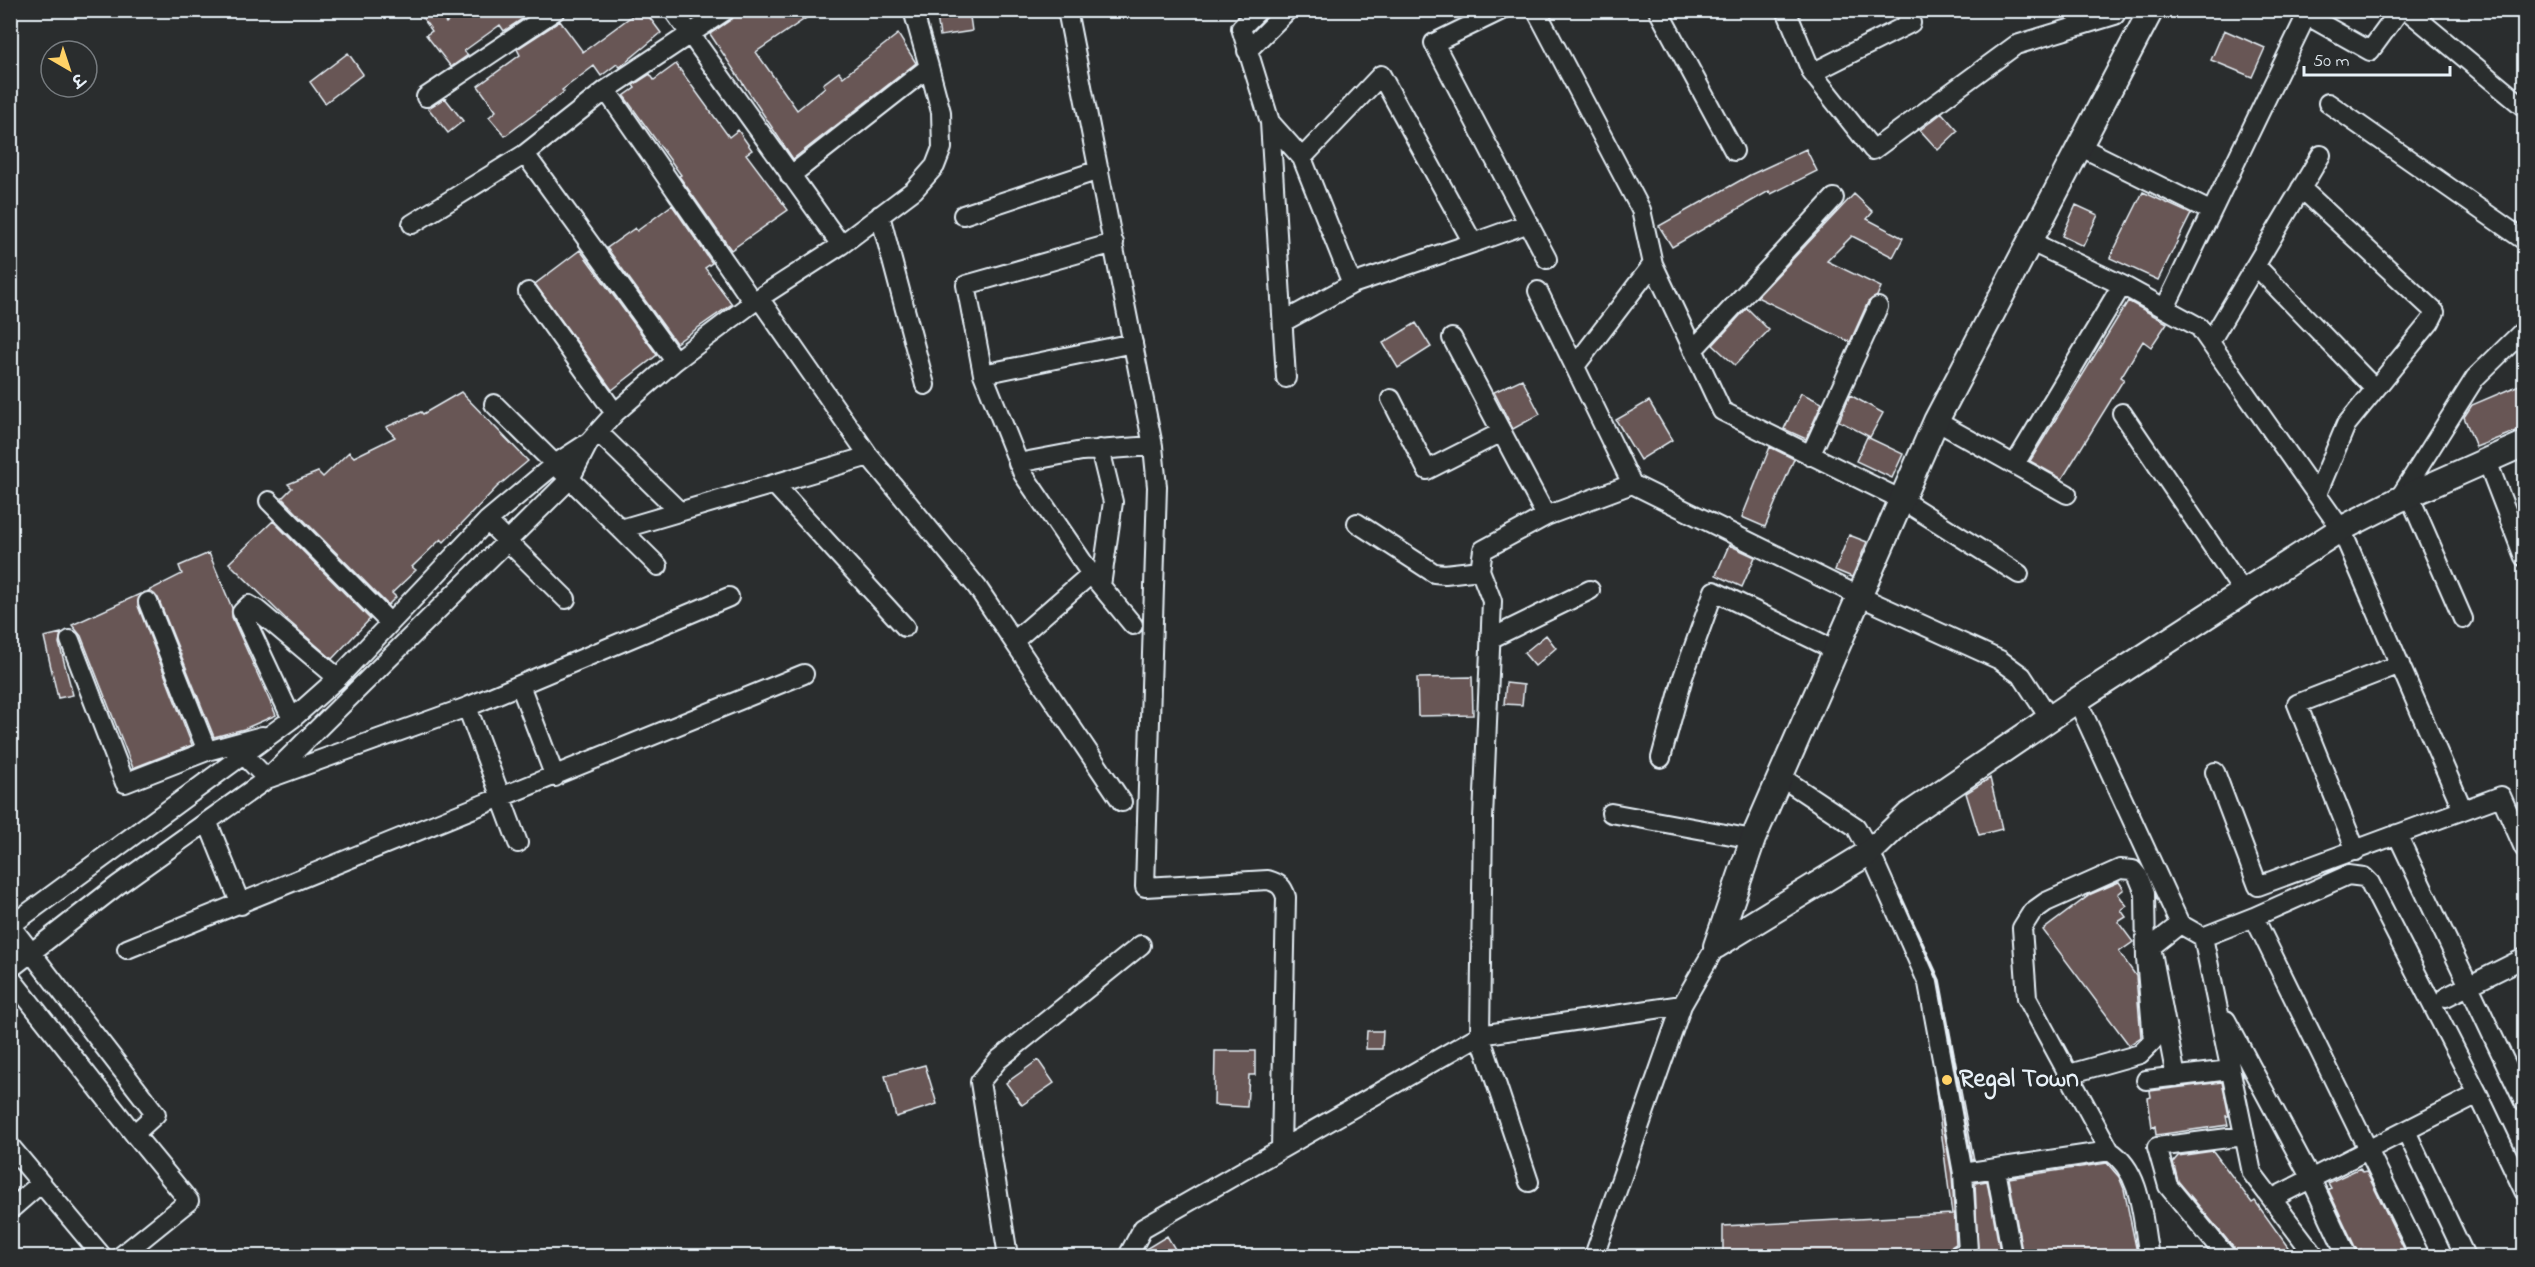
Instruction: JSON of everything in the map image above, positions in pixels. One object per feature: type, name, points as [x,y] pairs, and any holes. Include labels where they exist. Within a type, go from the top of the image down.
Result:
[{"type":"street","points":[[426,97],[556,10]]},
{"type":"street","points":[[673,10],[789,176],[841,245]]},
{"type":"street","points":[[412,224],[525,154],[606,90],[726,10]]},
{"type":"street","points":[[10,969],[118,885],[267,779],[570,479],[594,437],[615,413],[675,361],[756,300],[841,245],[914,190],[935,166],[942,148],[941,112],[913,10]]},
{"type":"street","points":[[1067,10],[1153,446],[1157,487],[1145,887],[1268,880],[1278,883],[1284,889],[1286,897],[1281,1149]]},
{"type":"street","points":[[1258,10],[1241,28],[1270,122],[1286,378]]},
{"type":"street","points":[[1247,51],[1288,10]]},
{"type":"street","points":[[1502,10],[1434,43],[1547,259]]},
{"type":"street","points":[[1536,10],[1641,210],[1653,264],[1722,411],[1902,500],[2019,574]]},
{"type":"street","points":[[1658,10],[1734,151]]},
{"type":"street","points":[[1786,10],[1812,72],[1873,150],[2016,45],[2115,15]]},
{"type":"street","points":[[1812,72],[1911,23],[1905,10]]},
{"type":"street","points":[[1594,1257],[1682,1005],[1716,946],[1753,839],[1861,597],[1936,421],[2151,10]]},
{"type":"street","points":[[2165,308],[2307,13],[2370,51],[2400,10]]},
{"type":"street","points":[[2406,10],[2524,107]]},
{"type":"street","points":[[789,176],[929,67]]},
{"type":"street","points":[[1302,158],[1381,75],[1473,243]]},
{"type":"street","points":[[606,90],[869,456],[977,587],[1122,802]]},
{"type":"street","points":[[2328,103],[2524,240]]},
{"type":"street","points":[[1270,122],[1302,158],[1352,284]]},
{"type":"street","points":[[2081,147],[2211,211]]},
{"type":"street","points":[[525,154],[675,361]]},
{"type":"street","points":[[2210,342],[2257,267],[2321,155]]},
{"type":"street","points":[[963,215],[1099,170]]},
{"type":"street","points":[[2301,188],[2435,312],[2430,322],[2374,388],[2342,432],[2317,494]]},
{"type":"street","points":[[1693,350],[1834,198]]},
{"type":"street","points":[[880,215],[925,385]]},
{"type":"street","points":[[1282,322],[1352,284],[1529,223]]},
{"type":"street","points":[[2029,241],[2122,285],[2199,327],[2341,529],[2462,808]]},
{"type":"street","points":[[1114,243],[966,285],[983,374],[1018,463],[1096,580],[1133,625]]},
{"type":"street","points":[[1575,366],[1653,264]]},
{"type":"street","points":[[2257,267],[2374,388]]},
{"type":"street","points":[[2015,464],[2122,285]]},
{"type":"street","points":[[1538,291],[1632,484],[1861,597],[2013,668],[2033,691],[2050,719]]},
{"type":"street","points":[[528,292],[615,413]]},
{"type":"street","points":[[1810,456],[1878,307]]},
{"type":"street","points":[[2403,498],[2475,378],[2524,330]]},
{"type":"street","points":[[1452,338],[1546,516]]},
{"type":"street","points":[[983,374],[1133,343]]},
{"type":"street","points":[[1391,399],[1427,470],[1502,432]]},
{"type":"street","points":[[495,404],[658,566]]},
{"type":"street","points":[[2122,413],[2244,593]]},
{"type":"street","points":[[1936,421],[2067,494]]},
{"type":"street","points":[[134,1134],[156,1114],[11,925],[292,718],[338,678],[487,521],[555,464],[594,437]]},
{"type":"street","points":[[594,437],[680,511]]},
{"type":"street","points":[[1716,946],[1870,852],[1908,814],[2077,700],[2341,529],[2403,498],[2524,444]]},
{"type":"street","points":[[1018,463],[1100,449],[1153,446]]},
{"type":"street","points":[[1014,641],[1096,580],[1113,502],[1100,449]]},
{"type":"street","points":[[621,529],[869,456]]},
{"type":"street","points":[[2487,461],[2524,557]]},
{"type":"street","points":[[774,484],[905,627]]},
{"type":"street","points":[[1529,1182],[1480,1035],[1483,819],[1492,601],[1480,570],[1483,550],[1546,516],[1632,484]]},
{"type":"street","points":[[2403,498],[2463,620]]},
{"type":"street","points":[[269,501],[395,618],[419,629]]},
{"type":"street","points":[[487,521],[566,599]]},
{"type":"street","points":[[1357,524],[1434,573],[1480,570]]},
{"type":"street","points":[[1490,639],[1590,590]]},
{"type":"street","points":[[1660,758],[1683,677],[1714,591],[1837,651]]},
{"type":"street","points":[[267,779],[467,707],[729,597]]},
{"type":"street","points":[[148,602],[207,751]]},
{"type":"street","points":[[292,718],[242,612],[244,608],[249,605],[256,609],[338,678]]},
{"type":"street","points":[[70,640],[125,783],[207,751],[272,733]]},
{"type":"street","points":[[2356,851],[2297,704],[2400,664]]},
{"type":"street","points":[[127,949],[241,905],[804,674]]},
{"type":"street","points":[[520,685],[555,777]]},
{"type":"street","points":[[2077,700],[2180,924],[2203,937],[2252,1173],[2273,1198],[2315,1257]]},
{"type":"street","points":[[467,707],[518,843]]},
{"type":"street","points":[[243,754],[267,779]]},
{"type":"street","points":[[2215,772],[2258,886],[2356,851],[2462,808],[2501,796],[2524,848]]},
{"type":"street","points":[[1781,777],[1856,827],[1870,852],[1928,983],[1963,1173],[1968,1251],[1957,1257]]},
{"type":"street","points":[[1611,813],[1753,839]]},
{"type":"street","points":[[207,823],[241,905]]},
{"type":"street","points":[[2397,834],[2524,1102]]},
{"type":"street","points":[[2069,1074],[2140,1054],[2153,1041],[2146,958],[2145,893],[2133,870],[2120,869],[2046,902],[2032,912],[2022,928],[2027,998],[2110,1151],[2123,1160],[2135,1183],[2149,1257]]},
{"type":"street","points":[[2203,937],[2348,875],[2364,877],[2370,883],[2478,1094],[2524,1191]]},
{"type":"street","points":[[2254,917],[2420,1257]]},
{"type":"street","points":[[2176,1077],[2151,948],[2180,924]]},
{"type":"street","points":[[1008,1257],[980,1082],[998,1060],[1141,945]]},
{"type":"street","points":[[2446,997],[2524,958]]},
{"type":"street","points":[[10,977],[189,1201],[121,1257]]},
{"type":"street","points":[[2216,1001],[2311,1179],[2347,1257]]},
{"type":"street","points":[[1128,1257],[1143,1228],[1480,1035],[1682,1005]]},
{"type":"street","points":[[2146,1080],[2230,1070]]},
{"type":"street","points":[[2273,1198],[2478,1094]]},
{"type":"street","points":[[2406,1131],[2465,1257]]},
{"type":"street","points":[[2226,1257],[2168,1186],[2157,1147],[2244,1136]]},
{"type":"street","points":[[10,1146],[102,1257]]},
{"type":"street","points":[[1963,1173],[1996,1170],[2110,1151]]},
{"type":"street","points":[[1996,1170],[2012,1257]]},
{"type":"street","points":[[10,1210],[41,1183]]},
{"type":"building","points":[[417,10],[437,10],[446,23],[462,10],[533,12],[504,31],[500,25],[464,51],[468,55],[451,67],[426,35],[432,31]]},
{"type":"building","points":[[640,10],[644,10],[661,33],[620,67],[617,64],[601,76],[594,66],[562,90],[564,92],[505,136],[489,117],[496,111],[478,86],[520,55],[517,49],[560,21],[583,52]]},
{"type":"building","points":[[737,10],[818,10],[756,52],[797,110],[825,87],[823,84],[839,72],[843,77],[898,34],[916,63],[793,159],[710,34],[732,19]]},
{"type":"building","points":[[936,10],[969,10],[972,31],[940,36]]},
{"type":"building","points":[[2224,30],[2265,48],[2252,77],[2211,60]]},
{"type":"building","points":[[348,53],[363,74],[325,103],[310,82]]},
{"type":"building","points":[[676,64],[729,137],[738,130],[752,150],[746,154],[788,210],[731,250],[624,96],[635,88],[633,85],[650,74],[654,80]]},
{"type":"building","points":[[445,98],[463,121],[448,133],[428,108]]},
{"type":"building","points":[[1942,113],[1958,131],[1938,150],[1920,130]]},
{"type":"building","points":[[1806,149],[1817,171],[1771,194],[1769,191],[1672,247],[1659,226],[1750,175]]},
{"type":"building","points":[[2143,192],[2191,214],[2158,280],[2110,258]]},
{"type":"building","points":[[1854,194],[1873,212],[1867,219],[1903,238],[1893,257],[1852,236],[1827,261],[1881,287],[1877,296],[1868,302],[1850,342],[1757,297]]},
{"type":"building","points":[[672,205],[712,263],[705,268],[732,304],[676,343],[607,248],[635,228],[637,231]]},
{"type":"building","points":[[2076,205],[2098,215],[2083,246],[2062,236]]},
{"type":"building","points":[[580,250],[657,355],[612,390],[535,284]]},
{"type":"building","points":[[2128,301],[2167,323],[2151,347],[2143,341],[2121,377],[2124,379],[2062,479],[2030,461]]},
{"type":"building","points":[[1747,308],[1769,330],[1735,365],[1713,345]]},
{"type":"building","points":[[1416,323],[1431,347],[1398,368],[1383,343]]},
{"type":"building","points":[[1522,379],[1540,414],[1513,429],[1494,392]]},
{"type":"building","points":[[2524,383],[2524,428],[2476,447],[2464,417],[2472,405]]},
{"type":"building","points":[[461,392],[528,461],[497,487],[444,542],[441,539],[412,567],[416,570],[392,593],[396,597],[388,605],[282,498],[292,488],[288,484],[318,472],[323,477],[349,452],[354,457],[395,437],[386,427],[421,412],[423,414]]},
{"type":"building","points":[[1801,393],[1822,403],[1806,439],[1784,429]]},
{"type":"building","points":[[1850,395],[1883,413],[1870,437],[1839,421]]},
{"type":"building","points":[[1649,401],[1672,440],[1640,460],[1616,420]]},
{"type":"building","points":[[1867,437],[1903,454],[1892,478],[1856,461]]},
{"type":"building","points":[[1770,447],[1794,459],[1765,527],[1742,517]]},
{"type":"building","points":[[273,521],[370,619],[332,659],[285,618],[229,563]]},
{"type":"building","points":[[1849,535],[1867,542],[1852,577],[1835,570]]},
{"type":"building","points":[[1729,545],[1755,557],[1742,587],[1716,575]]},
{"type":"building","points":[[209,553],[232,608],[232,617],[276,715],[244,729],[214,737],[158,598],[148,591],[182,574],[179,566]]},
{"type":"building","points":[[140,594],[138,606],[192,745],[133,768],[81,636],[72,625]]},
{"type":"building","points":[[61,633],[59,643],[73,695],[58,698],[44,637]]},
{"type":"building","points":[[1546,635],[1556,648],[1535,666],[1524,653]]},
{"type":"building","points":[[1472,677],[1473,715],[1418,716],[1417,678]]},
{"type":"building","points":[[1506,683],[1524,685],[1522,705],[1504,704]]},
{"type":"building","points":[[1990,778],[2002,829],[1979,835],[1966,793]]},
{"type":"building","points":[[2119,882],[2124,889],[2118,894],[2127,906],[2121,910],[2126,917],[2118,922],[2133,942],[2119,952],[2136,976],[2141,1037],[2129,1045],[2043,930],[2091,894]]},
{"type":"building","points":[[1901,895],[1940,980],[1974,1160],[1972,1160],[1939,981]]},
{"type":"building","points":[[1367,1031],[1383,1031],[1382,1049],[1366,1049]]},
{"type":"building","points":[[1215,1051],[1255,1051],[1255,1075],[1249,1075],[1247,1107],[1214,1105]]},
{"type":"building","points":[[1038,1060],[1054,1083],[1022,1105],[1006,1083]]},
{"type":"building","points":[[925,1065],[937,1104],[896,1117],[885,1076]]},
{"type":"building","points":[[1934,1076],[1952,1174],[1956,1244],[1948,1249],[1946,1257],[1723,1257],[1723,1226],[1952,1214]]},
{"type":"building","points":[[2222,1082],[2229,1116],[2226,1116],[2228,1125],[2156,1135],[2155,1126],[2152,1127],[2148,1098],[2151,1097],[2150,1091]]},
{"type":"building","points":[[2213,1151],[2252,1203],[2255,1201],[2295,1257],[2237,1257],[2235,1249],[2178,1181],[2173,1162],[2178,1156]]},
{"type":"building","points":[[2107,1163],[2119,1177],[2124,1189],[2138,1257],[2023,1257],[2009,1178]]},
{"type":"building","points":[[2360,1168],[2362,1172],[2366,1171],[2408,1257],[2364,1257],[2361,1249],[2357,1251],[2328,1189],[2331,1188],[2328,1183]]},
{"type":"building","points":[[1987,1181],[2001,1257],[1978,1257],[1975,1183]]},
{"type":"building","points":[[1167,1236],[1175,1249],[1164,1257],[1140,1257],[1144,1250]]},
{"type":"place","name":"Regal Town","points":[[1947,1080]]}]
